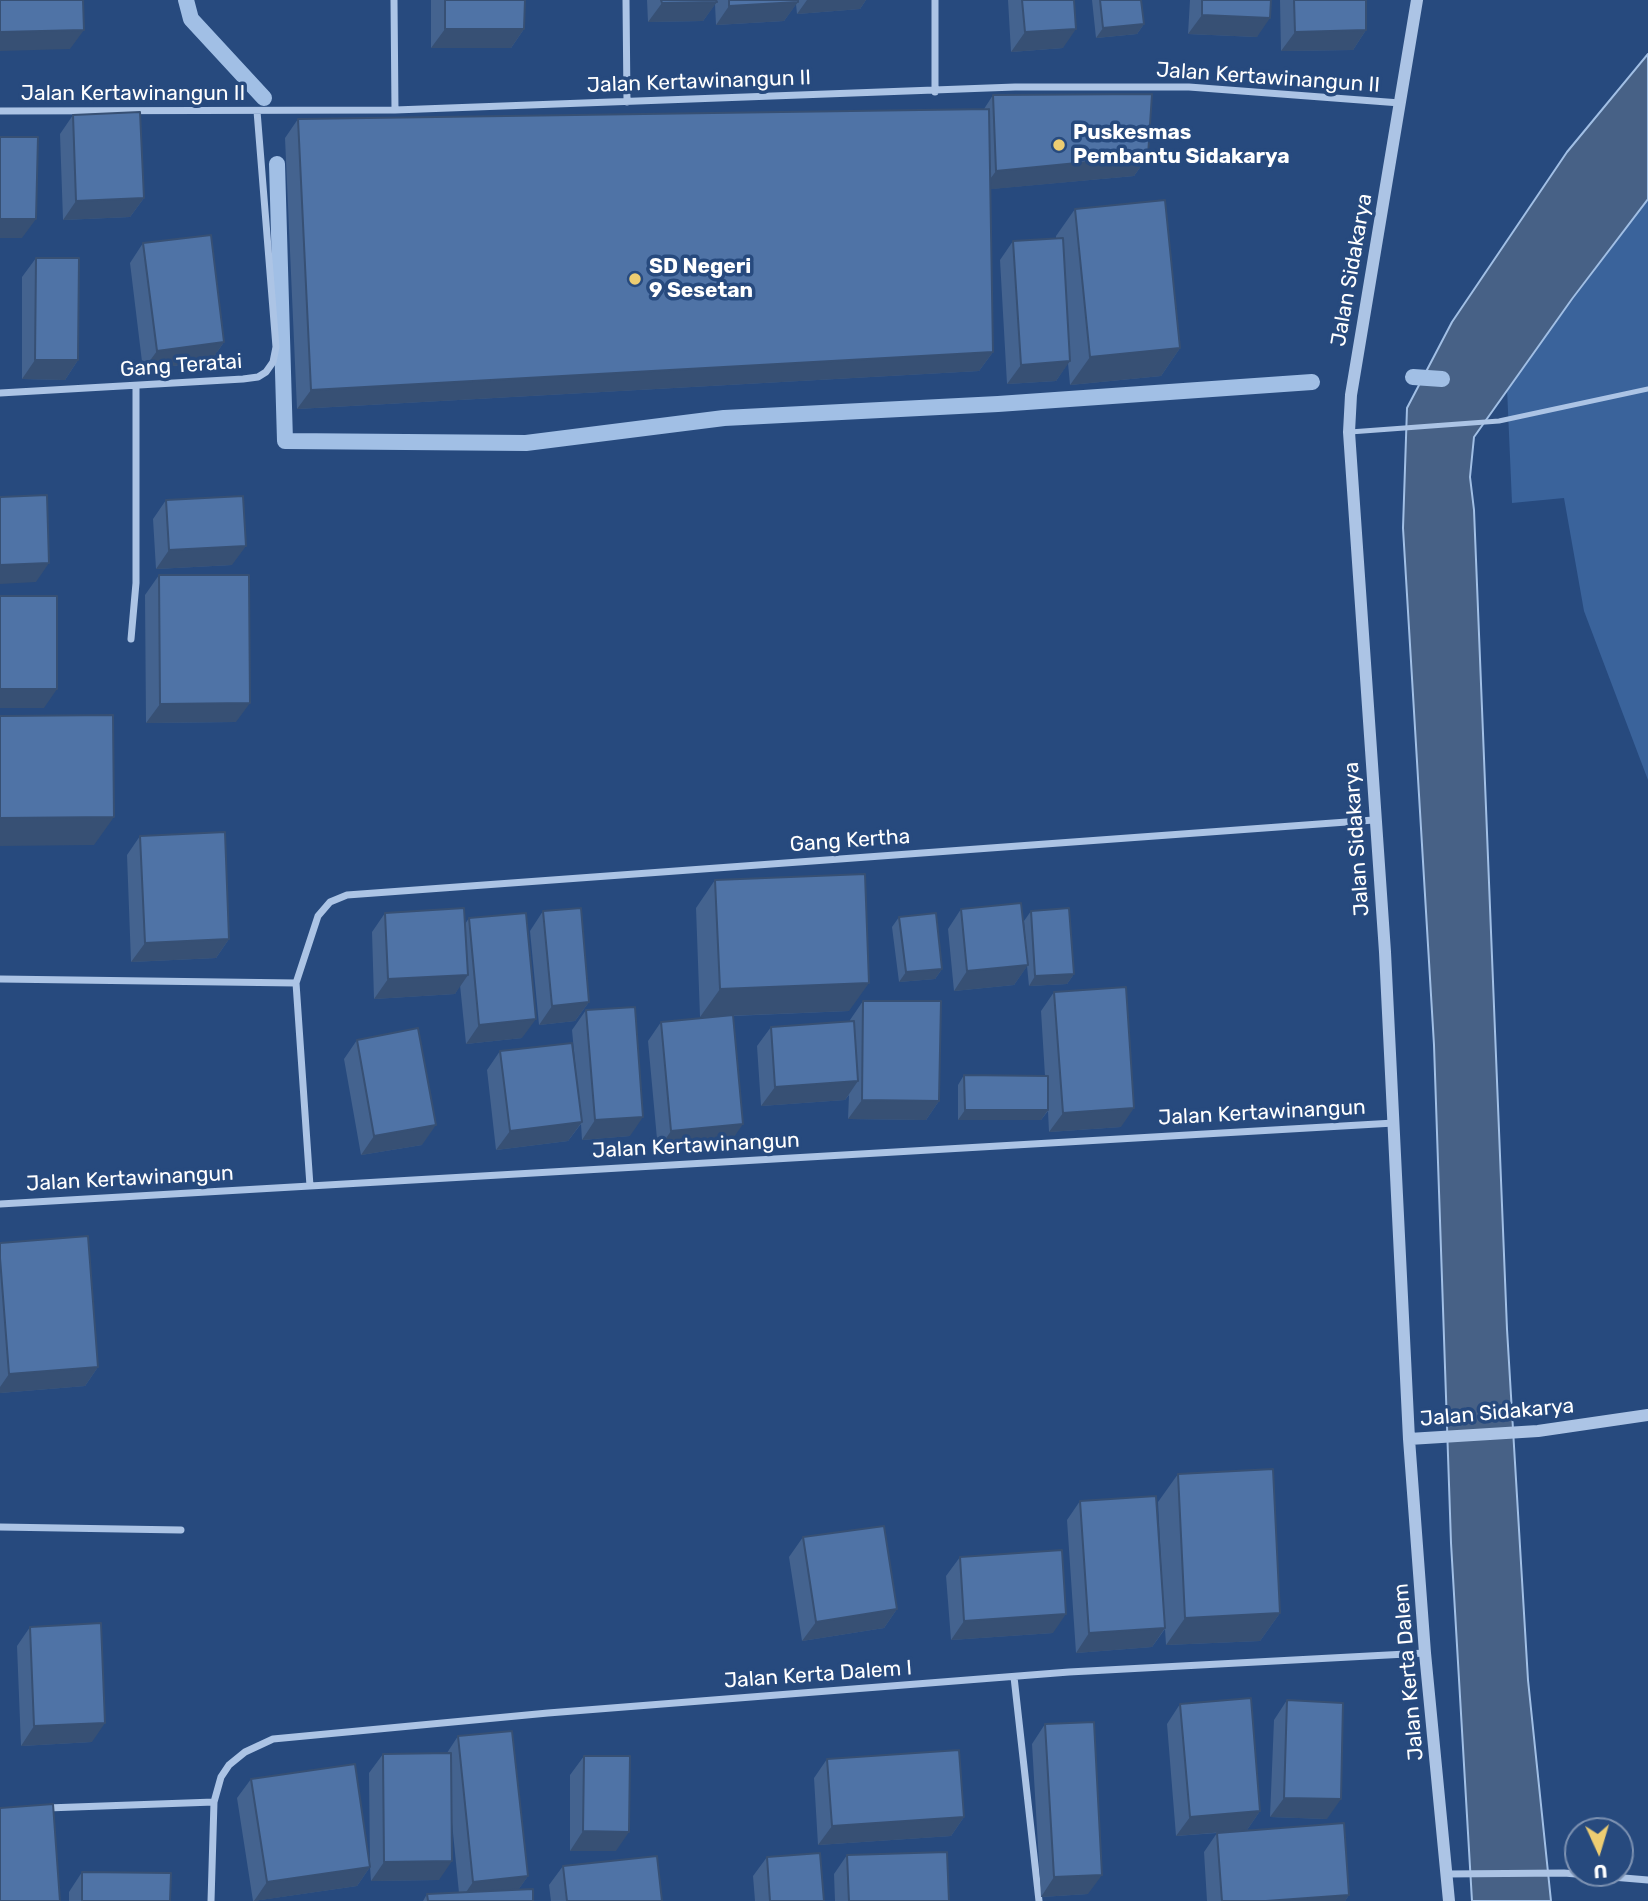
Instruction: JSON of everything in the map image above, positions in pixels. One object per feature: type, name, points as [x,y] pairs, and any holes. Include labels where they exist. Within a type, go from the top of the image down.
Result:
[{"type":"street","points":[[394,0],[395,110]]},
{"type":"street","points":[[626,0],[626,102]]},
{"type":"street","points":[[934,92],[935,0]]},
{"type":"street","name":"Jalan Sidakarya","points":[[1417,0],[1351,395],[1349,432],[1394,1123],[1409,1439],[1538,1431],[1648,1415]]},
{"type":"street","name":"Jalan Kertawinangun II","points":[[0,111],[395,110],[1016,87],[1189,88],[1400,103]]},
{"type":"street","name":"Gang Teratai","points":[[0,393],[136,387],[258,377],[273,362],[276,347],[257,111]]},
{"type":"street","points":[[131,639],[136,583],[136,387]]},
{"type":"street","name":"Gang Kertha","points":[[296,983],[318,916],[330,902],[347,895],[1374,820]]},
{"type":"street","points":[[0,979],[296,983],[310,1186]]},
{"type":"street","name":"Jalan Kertawinangun","points":[[0,1204],[1394,1123]]},
{"type":"street","name":"Jalan Kerta Dalem","points":[[1409,1439],[1425,1653],[1449,1901]]},
{"type":"street","points":[[0,1527],[181,1530]]},
{"type":"street","name":"Jalan Kerta Dalem I","points":[[214,1802],[225,1771],[256,1746],[290,1736],[1014,1677],[1425,1653]]},
{"type":"street","points":[[1014,1677],[1039,1901]]},
{"type":"street","points":[[41,1808],[214,1802],[211,1901]]},
{"type":"street","points":[[1447,1874],[1564,1873],[1648,1880]]},
{"type":"lane","points":[[1349,432],[1499,421],[1648,389]]},
{"type":"shaded area","points":[[1648,54],[1648,199],[1572,299],[1474,437],[1470,477],[1474,510],[1507,1329],[1528,1680],[1551,1901],[1472,1901],[1451,1543],[1434,1045],[1403,528],[1407,408],[1452,322],[1567,152]]},
{"type":"shaded area","points":[[1648,199],[1648,780],[1584,611],[1564,498],[1512,503],[1507,388]]},
{"type":"building","points":[[0,0],[83,0],[84,30],[0,32]]},
{"type":"building","points":[[445,0],[525,0],[524,29],[445,29]]},
{"type":"building","points":[[661,0],[716,0],[717,2],[662,3]]},
{"type":"building","points":[[729,0],[798,0],[798,2],[729,6]]},
{"type":"building","points":[[1022,0],[1074,0],[1076,29],[1025,32]]},
{"type":"building","points":[[1100,0],[1141,0],[1144,24],[1103,28]]},
{"type":"building","points":[[1202,0],[1271,0],[1270,18],[1202,15]]},
{"type":"building","points":[[1294,0],[1366,0],[1366,30],[1295,32]]},
{"type":"building","name":"Puskesmas Pembantu Sidakarya","points":[[1152,94],[1148,156],[996,171],[993,95]]},
{"type":"building","name":"SD Negeri 9 Sesetan","points":[[989,109],[993,352],[311,390],[298,119]]},
{"type":"building","points":[[140,112],[144,198],[76,201],[73,115]]},
{"type":"building","points":[[0,137],[38,137],[36,219],[0,219]]},
{"type":"building","points":[[1165,200],[1180,348],[1090,357],[1075,209]]},
{"type":"building","points":[[211,235],[224,342],[157,351],[143,243]]},
{"type":"building","points":[[1063,238],[1070,361],[1021,365],[1013,241]]},
{"type":"building","points":[[36,258],[79,258],[78,360],[35,360]]},
{"type":"building","points":[[47,495],[49,563],[0,565],[0,497]]},
{"type":"building","points":[[243,496],[246,546],[169,550],[166,500]]},
{"type":"building","points":[[159,575],[249,575],[250,703],[160,704]]},
{"type":"building","points":[[0,596],[57,596],[57,689],[0,689]]},
{"type":"building","points":[[113,715],[114,817],[0,818],[0,716]]},
{"type":"building","points":[[225,832],[229,939],[145,943],[140,836]]},
{"type":"building","points":[[865,874],[869,983],[720,989],[715,880]]},
{"type":"building","points":[[1021,903],[1028,965],[967,971],[961,909]]},
{"type":"building","points":[[464,908],[468,975],[388,979],[385,913]]},
{"type":"building","points":[[581,908],[589,1002],[552,1006],[543,911]]},
{"type":"building","points":[[1069,908],[1074,974],[1035,976],[1031,911]]},
{"type":"building","points":[[526,913],[536,1019],[479,1025],[469,918]]},
{"type":"building","points":[[936,913],[942,969],[906,972],[899,917]]},
{"type":"building","points":[[1126,987],[1134,1108],[1063,1113],[1054,992]]},
{"type":"building","points":[[863,1001],[941,1001],[939,1101],[862,1100]]},
{"type":"building","points":[[635,1007],[643,1117],[595,1120],[586,1010]]},
{"type":"building","points":[[733,1015],[743,1124],[671,1131],[661,1022]]},
{"type":"building","points":[[854,1021],[858,1081],[775,1087],[771,1027]]},
{"type":"building","points":[[418,1028],[436,1125],[374,1136],[357,1040]]},
{"type":"building","points":[[572,1043],[582,1122],[510,1131],[500,1051]]},
{"type":"building","points":[[964,1075],[1048,1076],[1048,1110],[965,1110]]},
{"type":"building","points":[[88,1236],[98,1367],[9,1374],[0,1243]]},
{"type":"building","points":[[1273,1469],[1280,1613],[1185,1618],[1178,1474]]},
{"type":"building","points":[[1156,1496],[1165,1628],[1089,1633],[1080,1501]]},
{"type":"building","points":[[884,1526],[897,1609],[816,1622],[803,1537]]},
{"type":"building","points":[[1062,1550],[1066,1614],[964,1621],[960,1557]]},
{"type":"building","points":[[101,1623],[105,1723],[34,1726],[30,1627]]},
{"type":"building","points":[[1251,1698],[1260,1811],[1190,1817],[1180,1704]]},
{"type":"building","points":[[1287,1700],[1343,1703],[1341,1799],[1284,1798]]},
{"type":"building","points":[[1094,1722],[1102,1875],[1054,1877],[1045,1724]]},
{"type":"building","points":[[512,1731],[528,1876],[473,1882],[458,1736]]},
{"type":"building","points":[[959,1750],[964,1817],[832,1826],[827,1759]]},
{"type":"building","points":[[451,1753],[452,1861],[384,1862],[383,1754]]},
{"type":"building","points":[[584,1756],[630,1756],[629,1832],[583,1831]]},
{"type":"building","points":[[355,1764],[370,1867],[267,1882],[251,1779]]},
{"type":"building","points":[[53,1804],[60,1901],[0,1901],[0,1808]]},
{"type":"building","points":[[1344,1823],[1349,1895],[1222,1901],[1217,1833]]},
{"type":"building","points":[[947,1852],[949,1901],[849,1901],[847,1855]]},
{"type":"building","points":[[820,1853],[824,1901],[770,1901],[767,1857]]},
{"type":"building","points":[[657,1856],[662,1901],[567,1901],[563,1866]]},
{"type":"building","points":[[82,1872],[171,1873],[170,1901],[82,1901]]},
{"type":"building","points":[[533,1889],[533,1901],[428,1901],[427,1894]]},
{"type":"waterway","points":[[186,0],[191,19],[264,98]]},
{"type":"waterway","points":[[277,164],[285,441],[526,443],[724,418],[998,404],[1312,382]]},
{"type":"waterway","points":[[1413,377],[1442,379]]},
{"type":"place","name":"Puskesmas Pembantu Sidakarya","points":[[1059,145]]},
{"type":"place","name":"SD Negeri 9 Sesetan","points":[[635,279]]}]
